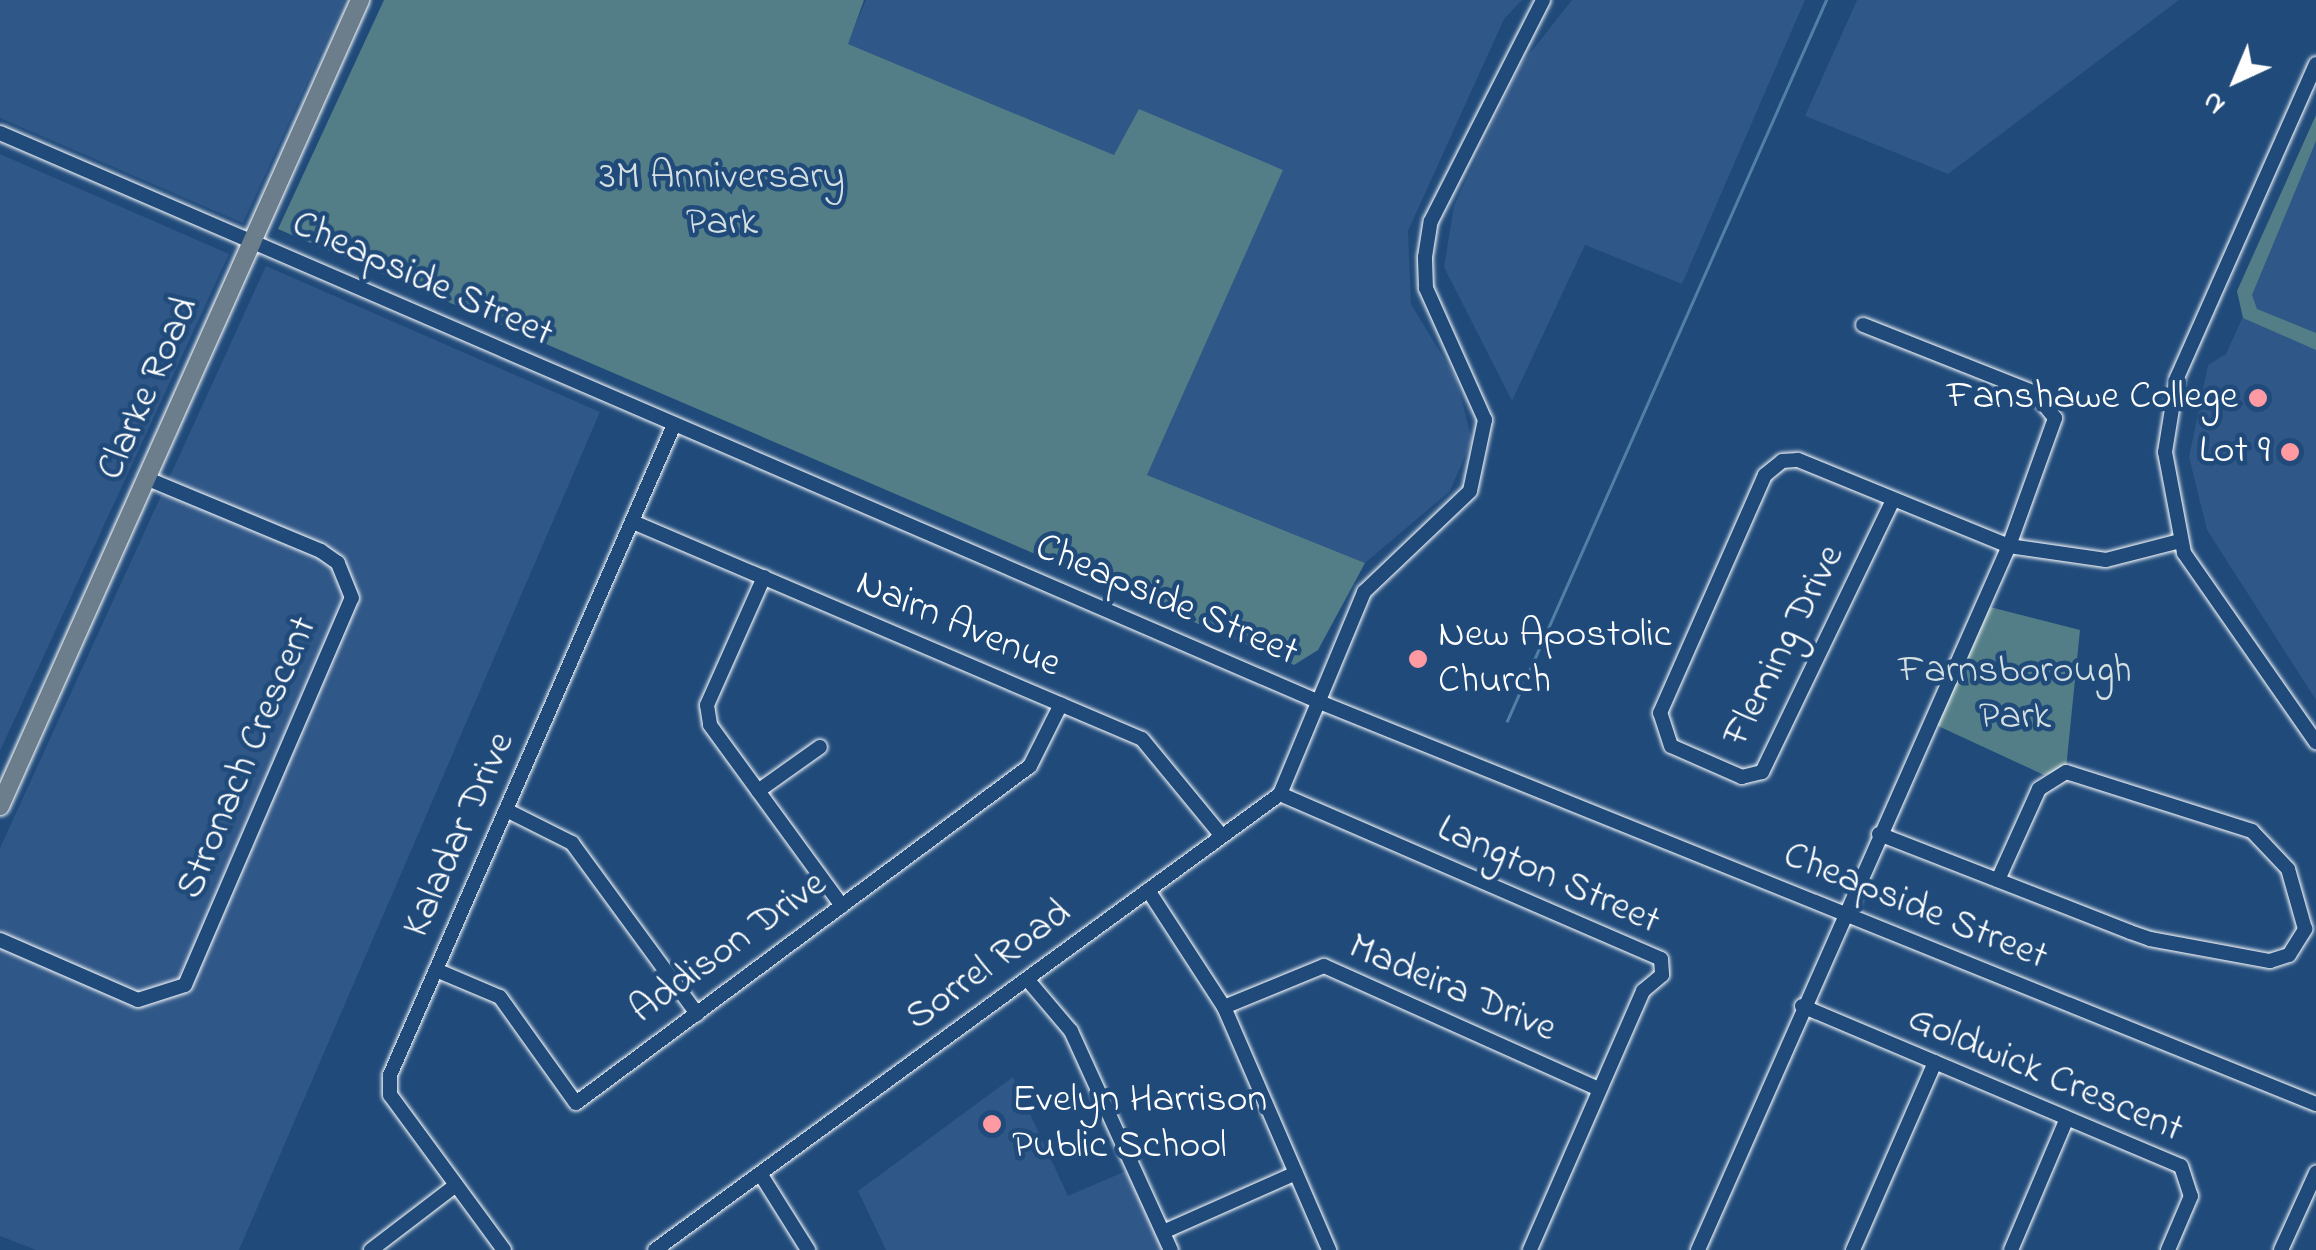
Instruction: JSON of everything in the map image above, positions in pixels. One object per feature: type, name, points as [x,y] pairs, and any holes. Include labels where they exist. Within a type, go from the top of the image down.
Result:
[{"type":"main road","name":"Clarke Road","points":[[0,806],[360,0]]},
{"type":"street","points":[[1280,794],[1364,592],[1448,521],[1476,472],[1485,420],[1426,288],[1425,257],[1431,221],[1543,0]]},
{"type":"street","points":[[2316,64],[2177,378],[2166,452],[2180,541],[2316,742]]},
{"type":"street","name":"Cheapside Street","points":[[0,133],[1317,701],[2316,1104]]},
{"type":"street","points":[[1698,1250],[1802,1006],[2009,546],[2052,430],[2049,407],[1863,325]]},
{"type":"street","name":"Kaladar Drive","points":[[504,1250],[390,1095],[390,1075],[674,425]]},
{"type":"street","name":"Fleming Drive","points":[[1893,500],[1762,772],[1742,778],[1671,746],[1660,714],[1766,475],[1798,460],[2009,546],[2106,560],[2180,541]]},
{"type":"street","name":"Stronach Crescent","points":[[0,940],[138,1000],[184,985],[352,598],[338,563],[321,551],[148,478]]},
{"type":"street","name":"Nairn Avenue","points":[[633,522],[1142,739],[1222,836]]},
{"type":"street","points":[[764,578],[707,705],[710,725],[842,906]]},
{"type":"street","name":"Addison Drive","points":[[436,970],[500,997],[576,1104],[1030,766],[1061,704]]},
{"type":"street","points":[[758,791],[820,747]]},
{"type":"street","points":[[1879,834],[2150,939],[2270,961],[2288,955],[2305,929],[2288,870],[2252,831],[2066,772],[2040,788],[1998,880]]},
{"type":"street","name":"Sorrel Road","points":[[654,1250],[1280,794]]},
{"type":"street","name":"Langton Street","points":[[1280,794],[1661,959],[1662,976],[1642,992],[1530,1250]]},
{"type":"street","points":[[506,810],[572,843],[697,1014]]},
{"type":"street","points":[[1148,890],[1224,1007],[1328,1250]]},
{"type":"street","name":"Madeira Drive","points":[[1224,1007],[1324,966],[1599,1089]]},
{"type":"street","points":[[1027,978],[1070,1031],[1171,1250]]},
{"type":"street","name":"Goldwick Crescent","points":[[1802,1006],[2067,1118],[2187,1174],[2191,1196],[2168,1250]]},
{"type":"street","points":[[1854,1250],[1935,1062]]},
{"type":"street","points":[[2012,1250],[2067,1118]]},
{"type":"street","points":[[1163,1232],[1296,1173]]},
{"type":"street","points":[[2281,1250],[2316,1173]]},
{"type":"street","points":[[761,1175],[808,1250]]},
{"type":"street","points":[[371,1250],[456,1185]]},
{"type":"shaded area","points":[[0,0],[345,0],[243,223],[0,118]]},
{"type":"shaded area","points":[[866,0],[1522,0],[1504,19],[1408,231],[1411,304],[1456,378],[1472,440],[1450,491],[1365,563],[1147,475],[1283,170],[1114,155],[847,44]]},
{"type":"shaded area","points":[[1572,0],[1805,0],[1682,284],[1585,245],[1512,401],[1444,267],[1454,206],[1519,67]]},
{"type":"shaded area","points":[[1857,0],[2179,0],[1948,174],[1805,116]]},
{"type":"shaded area","name":"Fanshawe College","points":[[2316,130],[2316,700],[2207,530],[2189,457],[2208,365],[2226,354],[2245,312],[2242,295]]},
{"type":"shaded area","points":[[0,154],[229,254],[0,751]]},
{"type":"shaded area","points":[[266,266],[600,412],[239,1250],[36,1250],[0,1236],[0,848]]},
{"type":"shaded area","name":"Evelyn Harrison Public School","points":[[1013,1077],[1068,1196],[1128,1170],[1165,1250],[886,1250],[858,1191]]},
{"type":"green space","name":"3M Anniversary Park","points":[[384,0],[864,0],[848,44],[1114,155],[1139,109],[1283,170],[1147,475],[1365,563],[1318,650],[1294,665],[278,229]]},
{"type":"green space","points":[[2316,115],[2316,141],[2252,295],[2257,309],[2316,333],[2316,350],[2243,318],[2237,291]]},
{"type":"green space","name":"Farnsborough Park","points":[[1990,607],[2080,630],[2066,769],[2044,775],[1936,725]]},
{"type":"waterway","points":[[1507,721],[1826,0]]},
{"type":"place","name":"Fanshawe College","points":[[2258,398]]},
{"type":"place","name":"Lot 9","points":[[2290,452]]},
{"type":"place","name":"New Apostolic Church","points":[[1418,659]]},
{"type":"place","name":"Evelyn Harrison Public School","points":[[992,1124]]}]
